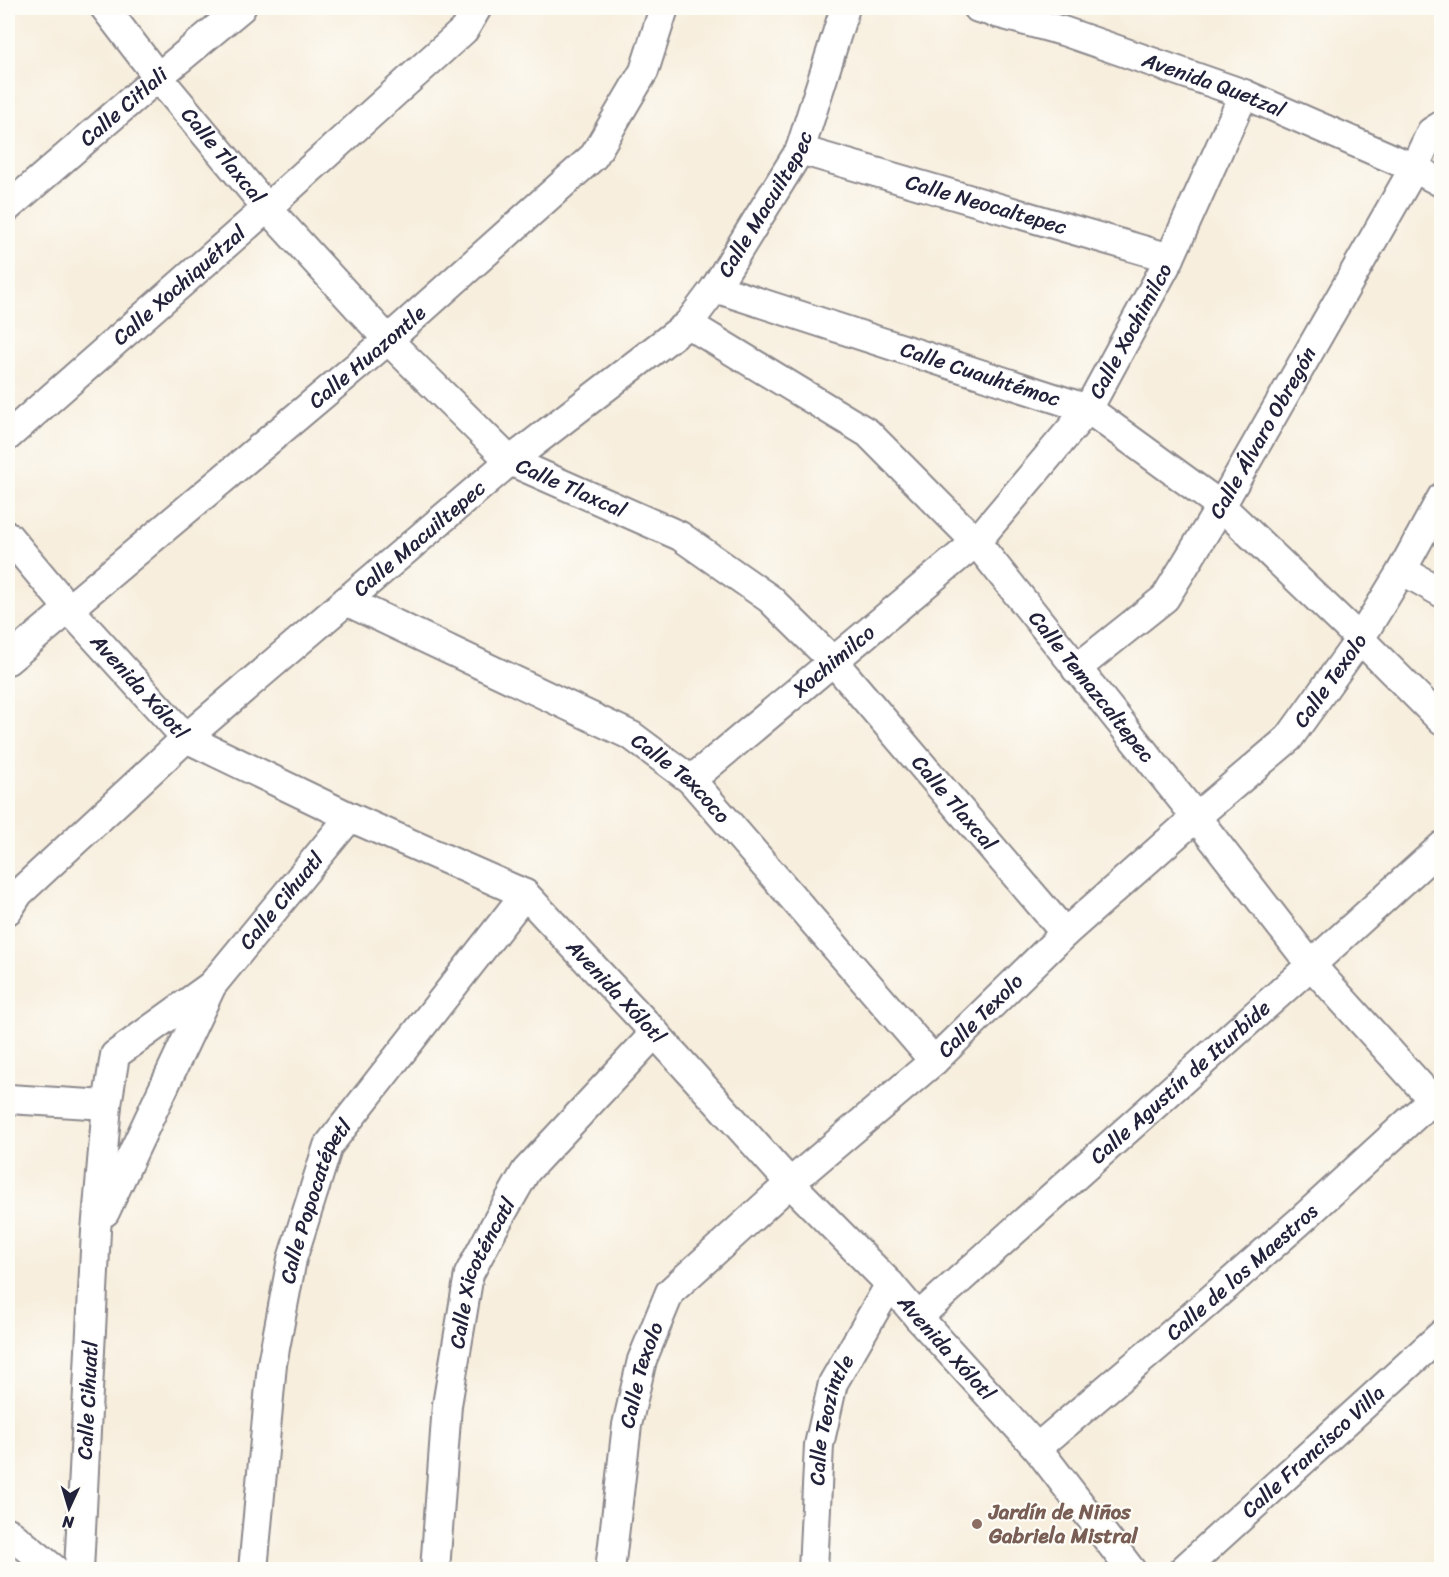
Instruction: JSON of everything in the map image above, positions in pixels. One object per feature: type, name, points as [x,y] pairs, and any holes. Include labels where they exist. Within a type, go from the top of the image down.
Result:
[{"type":"street","name":"Calle Tlaxcal","points":[[105,8],[158,77],[267,208],[388,340],[510,461],[680,536],[770,599],[833,661],[1065,933]]},
{"type":"street","name":"Calle Citlali","points":[[8,207],[241,8]]},
{"type":"street","name":"Calle Xochiquétzal","points":[[8,436],[267,208],[464,30],[477,8]]},
{"type":"street","name":"Calle Huazontle","points":[[8,660],[388,340],[594,156],[644,71],[664,8]]},
{"type":"street","name":"Calle Macuiltepec","points":[[8,910],[19,893],[186,738],[510,461],[687,324],[715,288],[800,150],[845,8]]},
{"type":"street","name":"Avenida Quetzal","points":[[978,8],[1062,31],[1244,94],[1442,183]]},
{"type":"street","name":"Calle Xochimilco","points":[[976,542],[1088,409],[1170,258],[1244,94]]},
{"type":"street","name":"Calle Álvaro Obregón","points":[[1076,669],[1165,598],[1221,506],[1413,168],[1431,132],[1442,124]]},
{"type":"street","name":"Calle Neocaltepec","points":[[800,150],[1170,258]]},
{"type":"street","name":"Calle Cuauhtémoc","points":[[715,288],[1088,409],[1221,506],[1442,721]]},
{"type":"street","name":"Calle Temazcaltepec","points":[[687,324],[868,433],[976,542],[1311,965],[1438,1100]]},
{"type":"street","name":"Calle Texolo","points":[[610,1569],[627,1425],[642,1360],[670,1292],[790,1183],[934,1061],[1065,933],[1289,738],[1360,639],[1402,570],[1442,497]]},
{"type":"street","name":"Avenida Xólotl","points":[[8,536],[69,609],[186,738],[350,817],[525,894],[655,1033],[790,1183],[890,1284],[1037,1449],[1131,1569]]},
{"type":"street","name":"Xochimilco","points":[[691,780],[976,542]]},
{"type":"street","points":[[1402,570],[1442,593]]},
{"type":"street","name":"Calle Texcoco","points":[[346,601],[632,736],[691,780],[934,1061]]},
{"type":"street","name":"Calle Cihuatl","points":[[96,1231],[212,986],[350,817]]},
{"type":"street","name":"Calle Agustín de Iturbide","points":[[918,1317],[1442,846]]},
{"type":"street","name":"Calle Popocatépetl","points":[[253,1569],[272,1364],[292,1259],[328,1146],[525,894]]},
{"type":"street","name":"Calle Cihuatl","points":[[79,1569],[96,1231],[107,1105],[115,1055],[212,986]]},
{"type":"street","name":"Calle Xicoténcatl","points":[[435,1569],[447,1405],[469,1274],[526,1171],[655,1033]]},
{"type":"street","points":[[8,1100],[107,1105]]},
{"type":"street","name":"Calle de los Maestros","points":[[1037,1449],[1438,1100]]},
{"type":"street","name":"Calle Teozintle","points":[[813,1569],[819,1445],[833,1383],[890,1284]]},
{"type":"street","name":"Calle Francisco Villa","points":[[1183,1569],[1442,1334]]},
{"type":"street","points":[[8,1532],[55,1569]]},
{"type":"place","name":"Jardín de Niños Gabriela Mistral","points":[[977,1524]]}]
